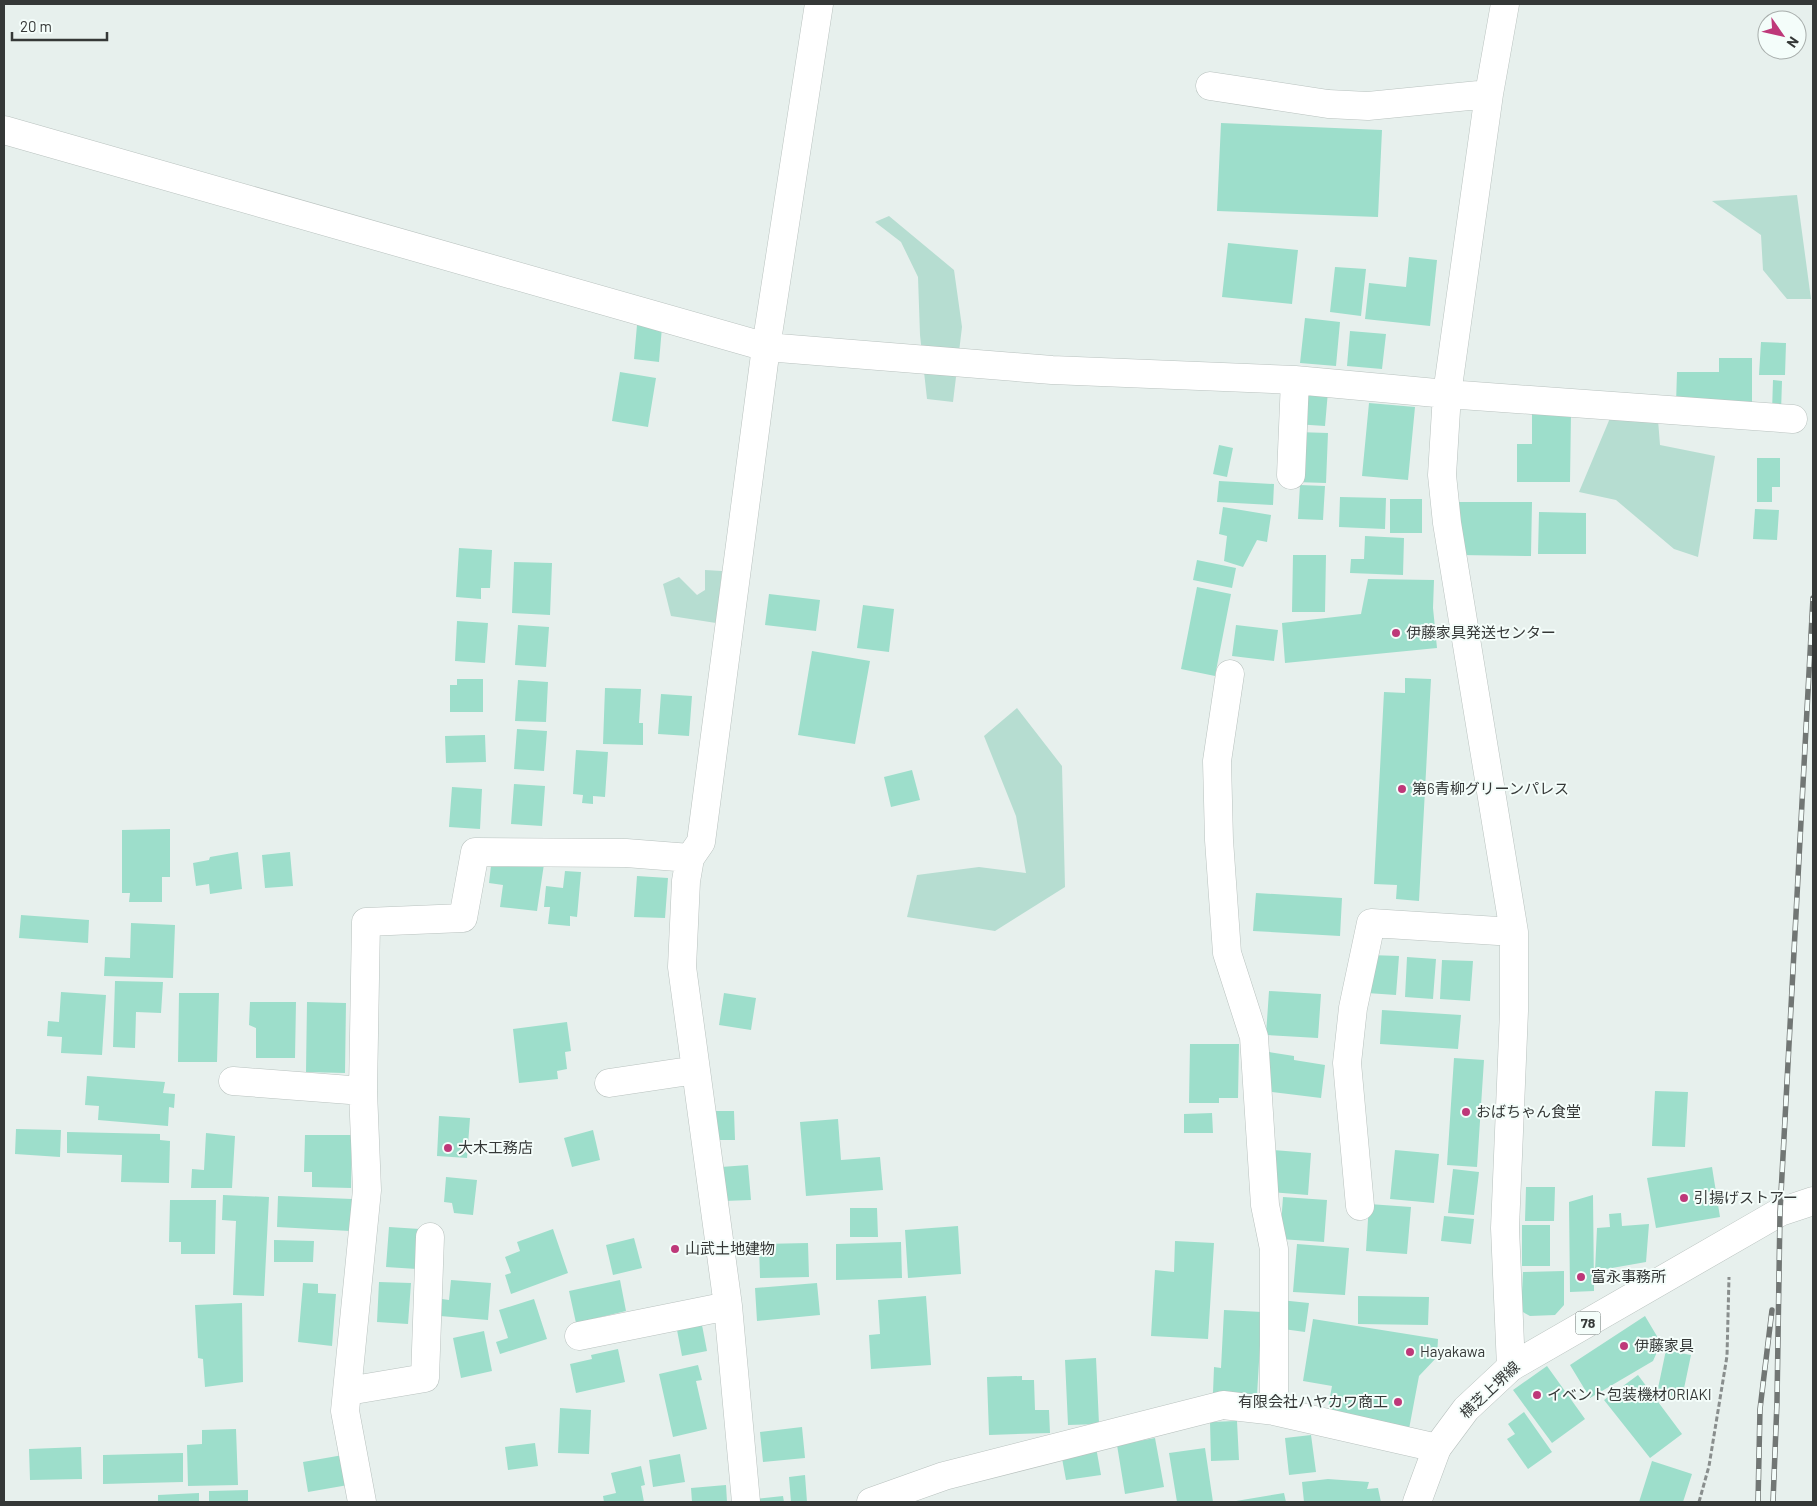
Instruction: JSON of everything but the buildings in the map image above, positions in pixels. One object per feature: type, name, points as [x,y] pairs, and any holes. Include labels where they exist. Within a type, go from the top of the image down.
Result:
[{"type":"street","points":[[746,1502],[728,1306],[682,967],[686,881],[690,858],[701,842],[766,347],[819,4]]},
{"type":"street","points":[[1505,4],[1489,94],[1447,394],[1442,475],[1447,523],[1514,932],[1514,1011],[1505,1228],[1511,1366]]},
{"type":"street","points":[[1210,86],[1328,104],[1368,106],[1489,94]]},
{"type":"street","points":[[4,130],[766,347],[1052,370],[1295,380],[1447,394],[1793,420]]},
{"type":"street","points":[[1291,475],[1295,380]]},
{"type":"street","points":[[1230,674],[1217,761],[1219,840],[1227,953],[1254,1037],[1265,1205],[1274,1249],[1274,1411]]},
{"type":"street","points":[[362,1502],[346,1411],[367,1190],[363,1091],[366,922],[463,918],[475,852],[626,854],[690,858]]},
{"type":"street","points":[[1360,1206],[1347,1063],[1353,1008],[1371,923],[1514,932]]},
{"type":"street","points":[[609,1083],[696,1070]]},
{"type":"street","points":[[233,1081],[363,1091]]},
{"type":"street","name":"横芝上堺線","points":[[1417,1502],[1437,1448],[1466,1409],[1511,1366],[1780,1212],[1813,1201]]},
{"type":"street","points":[[348,1391],[425,1378],[430,1237]]},
{"type":"street","points":[[578,1336],[728,1306]]},
{"type":"street","points":[[871,1502],[944,1476],[1223,1405],[1274,1411],[1437,1448]]},
{"type":"path","points":[[1699,1502],[1709,1466],[1727,1356],[1730,1241]]},
{"type":"green space","points":[[1797,195],[1811,299],[1787,299],[1763,270],[1761,235],[1712,201]]},
{"type":"green space","points":[[889,216],[954,270],[962,327],[953,402],[927,399],[920,335],[918,277],[901,242],[875,222]]},
{"type":"green space","points":[[1613,411],[1658,420],[1660,445],[1715,456],[1698,557],[1674,549],[1616,500],[1579,492]]},
{"type":"green space","points":[[705,570],[722,571],[716,623],[671,616],[663,584],[679,577],[697,595],[705,590]]},
{"type":"green space","points":[[1017,708],[1062,766],[1065,887],[995,931],[907,917],[917,875],[979,867],[1026,873],[1016,816],[984,736]]},
{"type":"railway","points":[[1773,1502],[1777,1402],[1780,1212],[1813,598]]},
{"type":"railway","points":[[1758,1502],[1760,1409],[1772,1310]]},
{"type":"place","name":"伊藤家具発送センター","points":[[1396,633]]},
{"type":"place","name":"第6青柳グリーンパレス","points":[[1402,789]]},
{"type":"place","name":"おばちゃん食堂","points":[[1466,1112]]},
{"type":"place","name":"大木工務店","points":[[448,1148]]},
{"type":"place","name":"引揚げストアー","points":[[1684,1198]]},
{"type":"place","name":"山武土地建物","points":[[675,1249]]},
{"type":"place","name":"富永事務所","points":[[1581,1277]]},
{"type":"place","name":"伊藤家具","points":[[1624,1346]]},
{"type":"place","name":"Hayakawa","points":[[1410,1352]]},
{"type":"place","name":"イベント包装機材ORIAKI","points":[[1537,1395]]},
{"type":"place","name":"有限会社ハヤカワ商工","points":[[1398,1402]]}]
